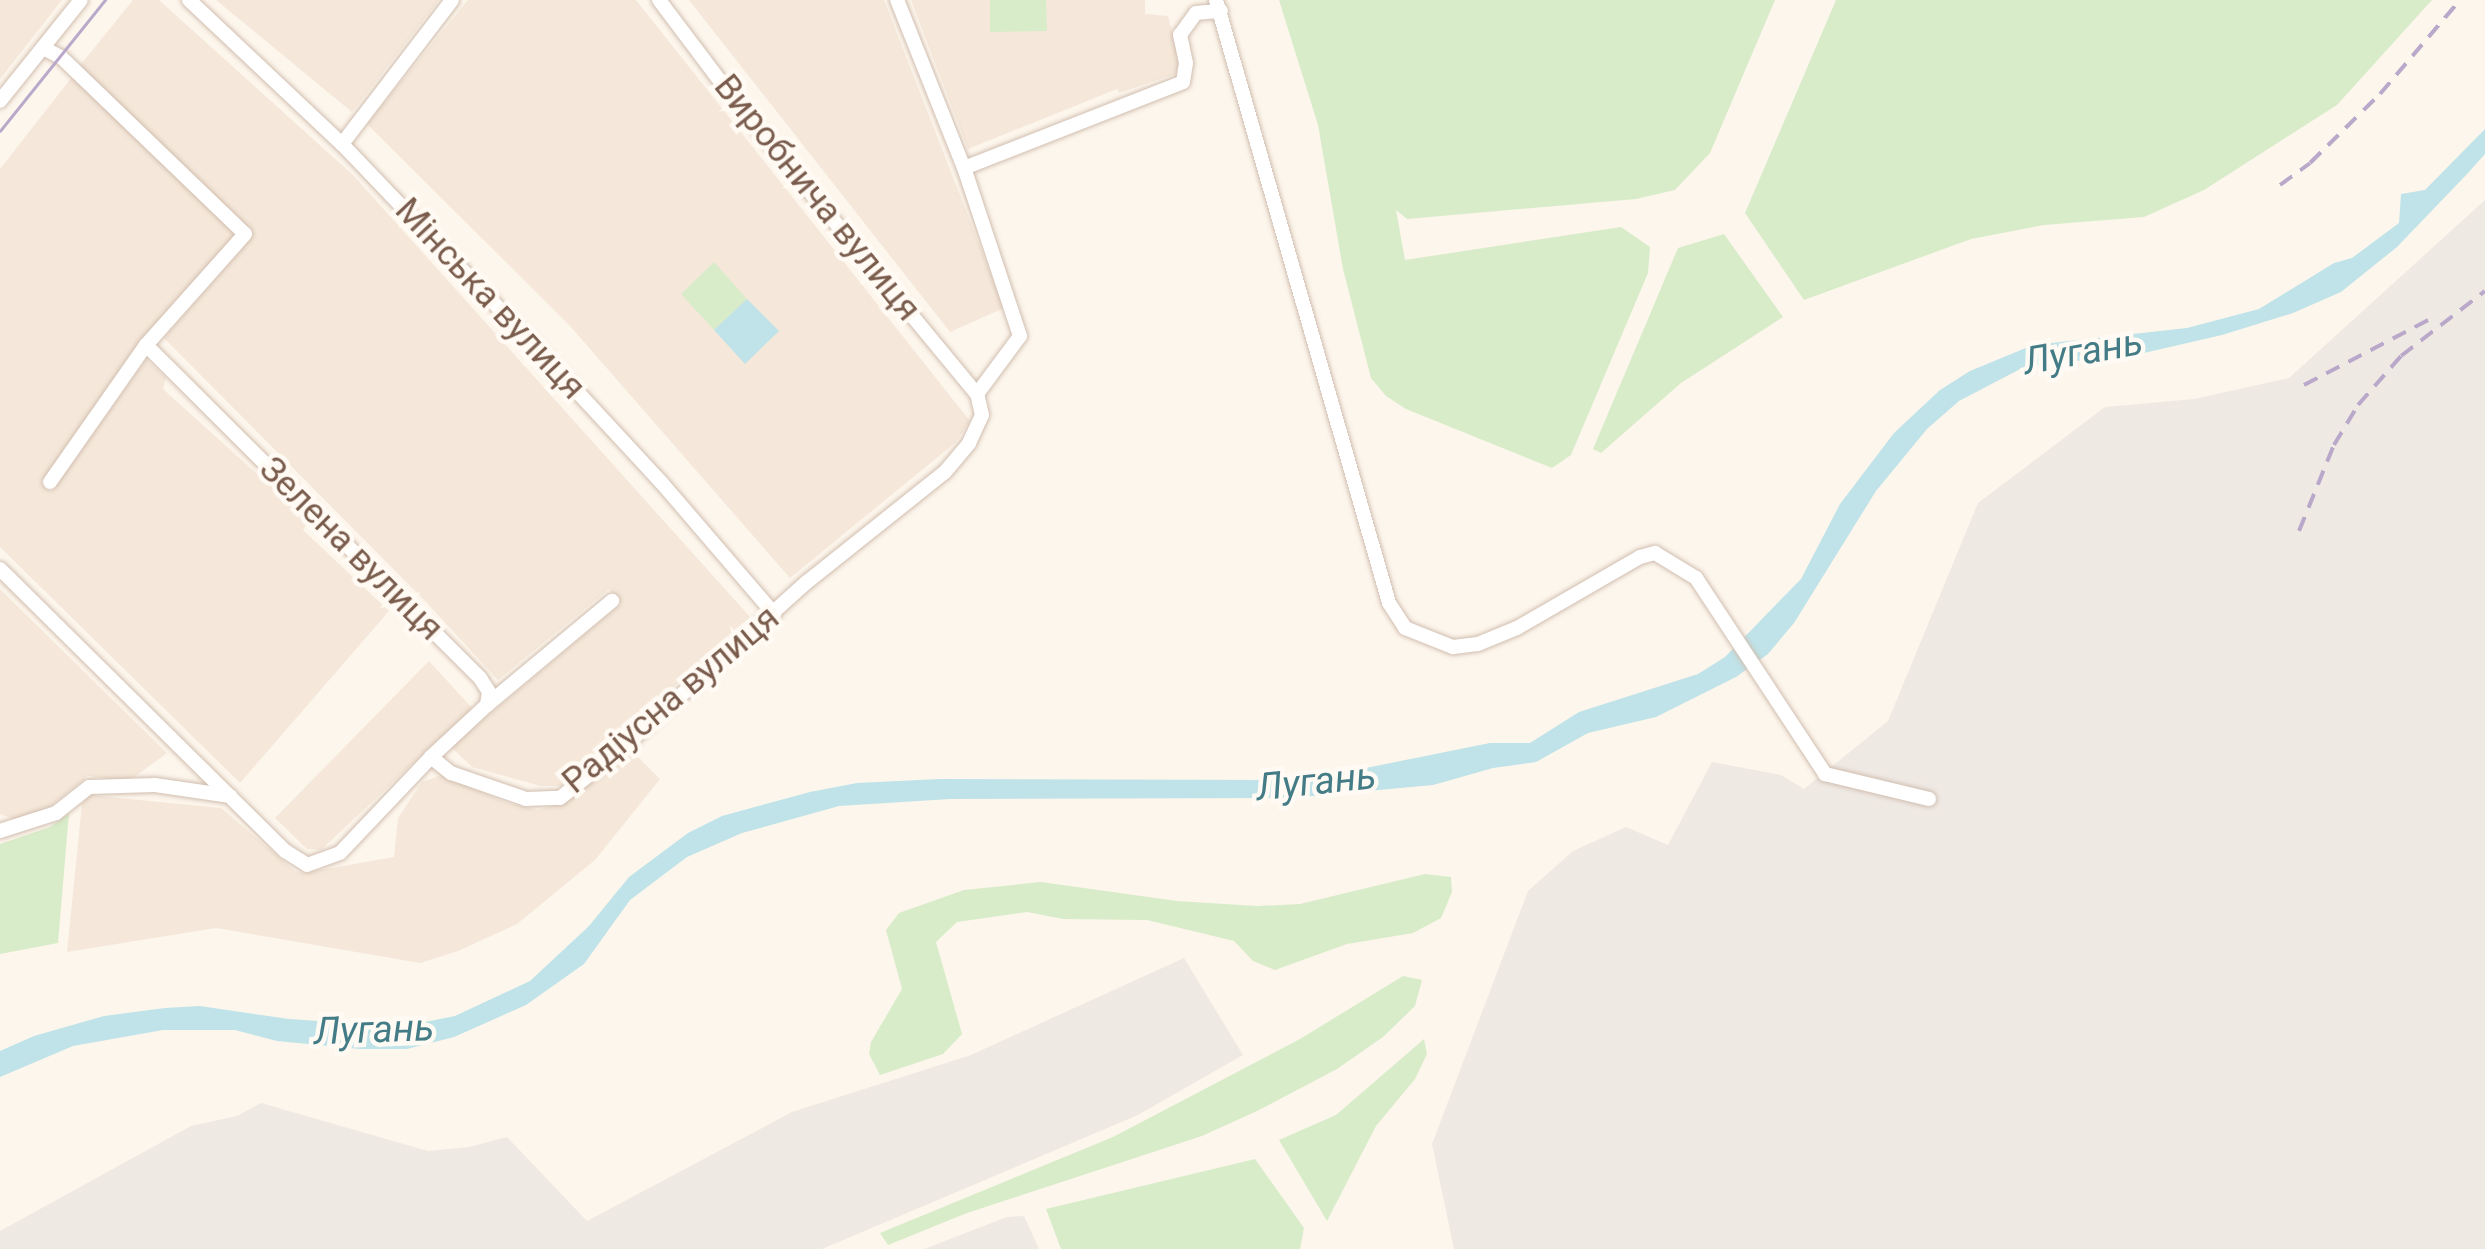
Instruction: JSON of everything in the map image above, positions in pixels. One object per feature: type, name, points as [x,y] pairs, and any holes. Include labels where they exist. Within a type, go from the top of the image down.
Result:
[{"type":"street","points":[[0,101],[81,0]]},
{"type":"street","name":"Мінська вулиця","points":[[189,0],[342,144],[660,482],[774,614]]},
{"type":"street","points":[[342,144],[452,0]]},
{"type":"street","name":"Виробнича вулиця","points":[[659,0],[736,102],[977,394]]},
{"type":"street","points":[[897,0],[964,168],[1183,82],[1186,62],[1180,35],[1196,13],[1219,6],[1389,602],[1405,628],[1453,648],[1478,644],[1517,628],[1640,557],[1656,553],[1696,578],[1825,774],[1928,799]]},
{"type":"street","points":[[42,48],[61,58],[245,234],[146,345],[50,482]]},
{"type":"street","name":"Радіусна вулиця","points":[[431,757],[451,773],[526,799],[560,798],[808,582],[945,472],[969,443],[982,414],[977,394],[1020,336],[964,168]]},
{"type":"street","name":"Зелена вулиця","points":[[146,345],[480,678],[489,692],[487,705]]},
{"type":"street","points":[[2,574],[286,850],[307,865],[340,853],[431,757],[612,600]]},
{"type":"street","points":[[0,832],[56,813],[90,787],[156,785],[231,796]]},
{"type":"shaded area","points":[[0,0],[62,0],[0,79]]},
{"type":"shaded area","points":[[133,0],[159,0],[353,175],[751,618],[562,786],[541,786],[472,767],[451,747],[621,604],[609,589],[498,680],[164,338],[253,236],[78,68]]},
{"type":"shaded area","points":[[216,0],[439,0],[352,112]]},
{"type":"shaded area","points":[[468,0],[636,0],[970,421],[955,443],[790,578],[570,326],[367,124]]},
{"type":"shaded area","points":[[689,0],[884,0],[1004,308],[950,332]]},
{"type":"shaded area","points":[[911,0],[1145,0],[1145,14],[1168,16],[1180,62],[1175,74],[1119,93],[1117,89],[968,149]]},
{"type":"shaded area","points":[[72,77],[240,234],[42,482],[51,492],[146,360],[166,378],[163,389],[309,521],[303,530],[389,611],[240,783],[0,547],[0,169]]},
{"type":"shaded area","points":[[2485,200],[2485,1249],[1454,1249],[1432,1144],[1528,891],[1573,851],[1626,827],[1668,845],[1712,762],[1781,775],[1804,789],[1888,721],[1978,503],[2105,407],[2194,399],[2289,378]]},
{"type":"shaded area","points":[[0,589],[167,753],[129,781],[88,776],[44,811],[14,819],[0,814]]},
{"type":"shaded area","points":[[429,661],[472,708],[321,850],[307,849],[275,818]]},
{"type":"shaded area","points":[[630,749],[660,779],[595,860],[517,924],[458,951],[420,963],[216,928],[67,952],[82,804],[89,795],[221,808],[295,871],[303,873],[394,857],[398,818],[422,782],[442,775],[504,802],[538,810],[560,804]]},
{"type":"shaded area","points":[[1184,958],[1243,1055],[1138,1115],[822,1249],[0,1249],[0,1231],[191,1126],[237,1116],[261,1103],[428,1151],[469,1147],[507,1137],[587,1221],[792,1112],[971,1055]]},
{"type":"shaded area","points":[[1024,1216],[1039,1249],[924,1249],[1007,1217]]},
{"type":"green space","points":[[990,0],[1046,0],[1047,31],[990,32]]},
{"type":"green space","points":[[1279,0],[1775,0],[1710,153],[1675,190],[1636,199],[1407,219],[1396,210],[1405,260],[1621,227],[1650,247],[1648,273],[1571,455],[1552,468],[1406,409],[1386,396],[1371,378],[1343,269],[1318,125]]},
{"type":"green space","points":[[1836,0],[2432,0],[2337,105],[2204,190],[2144,217],[2044,225],[1971,239],[1804,300],[1745,213]]},
{"type":"green space","points":[[1724,234],[1783,317],[1681,383],[1601,453],[1593,449],[1678,248]]},
{"type":"green space","points":[[714,262],[747,299],[714,330],[681,294]]},
{"type":"green space","points":[[69,813],[58,943],[0,954],[0,844],[50,827]]},
{"type":"green space","points":[[1425,874],[1451,877],[1452,892],[1441,918],[1413,933],[1347,944],[1275,970],[1253,961],[1234,941],[1147,920],[1063,919],[1027,912],[957,922],[936,942],[962,1034],[943,1054],[880,1075],[869,1054],[871,1042],[902,989],[886,930],[899,913],[964,890],[1041,882],[1177,901],[1257,906],[1300,904]]},
{"type":"green space","points":[[1403,976],[1422,980],[1415,1006],[1383,1037],[1337,1069],[1257,1111],[1202,1136],[967,1213],[888,1245],[880,1233],[1113,1137],[1300,1039]]},
{"type":"green space","points":[[1424,1039],[1427,1054],[1415,1079],[1376,1126],[1327,1221],[1279,1140],[1336,1115]]},
{"type":"green space","points":[[1255,1159],[1304,1228],[1300,1249],[1061,1249],[1046,1209]]},
{"type":"water","name":"Лугань","points":[[2485,129],[2485,154],[2397,247],[2341,292],[2293,313],[2222,335],[2135,355],[2026,366],[1959,401],[1927,429],[1876,491],[1794,623],[1768,654],[1736,677],[1656,717],[1588,733],[1536,762],[1493,768],[1433,785],[1291,798],[950,799],[839,806],[742,833],[687,857],[630,900],[584,964],[526,1005],[454,1037],[407,1049],[360,1049],[277,1041],[235,1030],[163,1030],[73,1046],[0,1077],[0,1051],[34,1036],[104,1016],[200,1006],[289,1019],[376,1025],[410,1025],[455,1016],[530,981],[589,926],[629,877],[688,833],[722,816],[810,792],[857,783],[940,779],[1275,780],[1331,775],[1490,743],[1530,743],[1579,712],[1698,674],[1725,657],[1801,579],[1840,504],[1894,433],[1940,390],[1970,371],[2033,345],[2187,328],[2259,309],[2334,263],[2352,258],[2399,223],[2401,194],[2425,190]]},
{"type":"water","points":[[747,299],[779,331],[745,364],[714,330]]},
{"type":"tram line","points":[[0,131],[105,0]]},
{"type":"railway","points":[[2280,185],[2310,163],[2380,94],[2460,0]]},
{"type":"railway","points":[[2299,531],[2334,445],[2358,405],[2401,356],[2485,291]]},
{"type":"railway","points":[[2304,385],[2432,318]]}]
